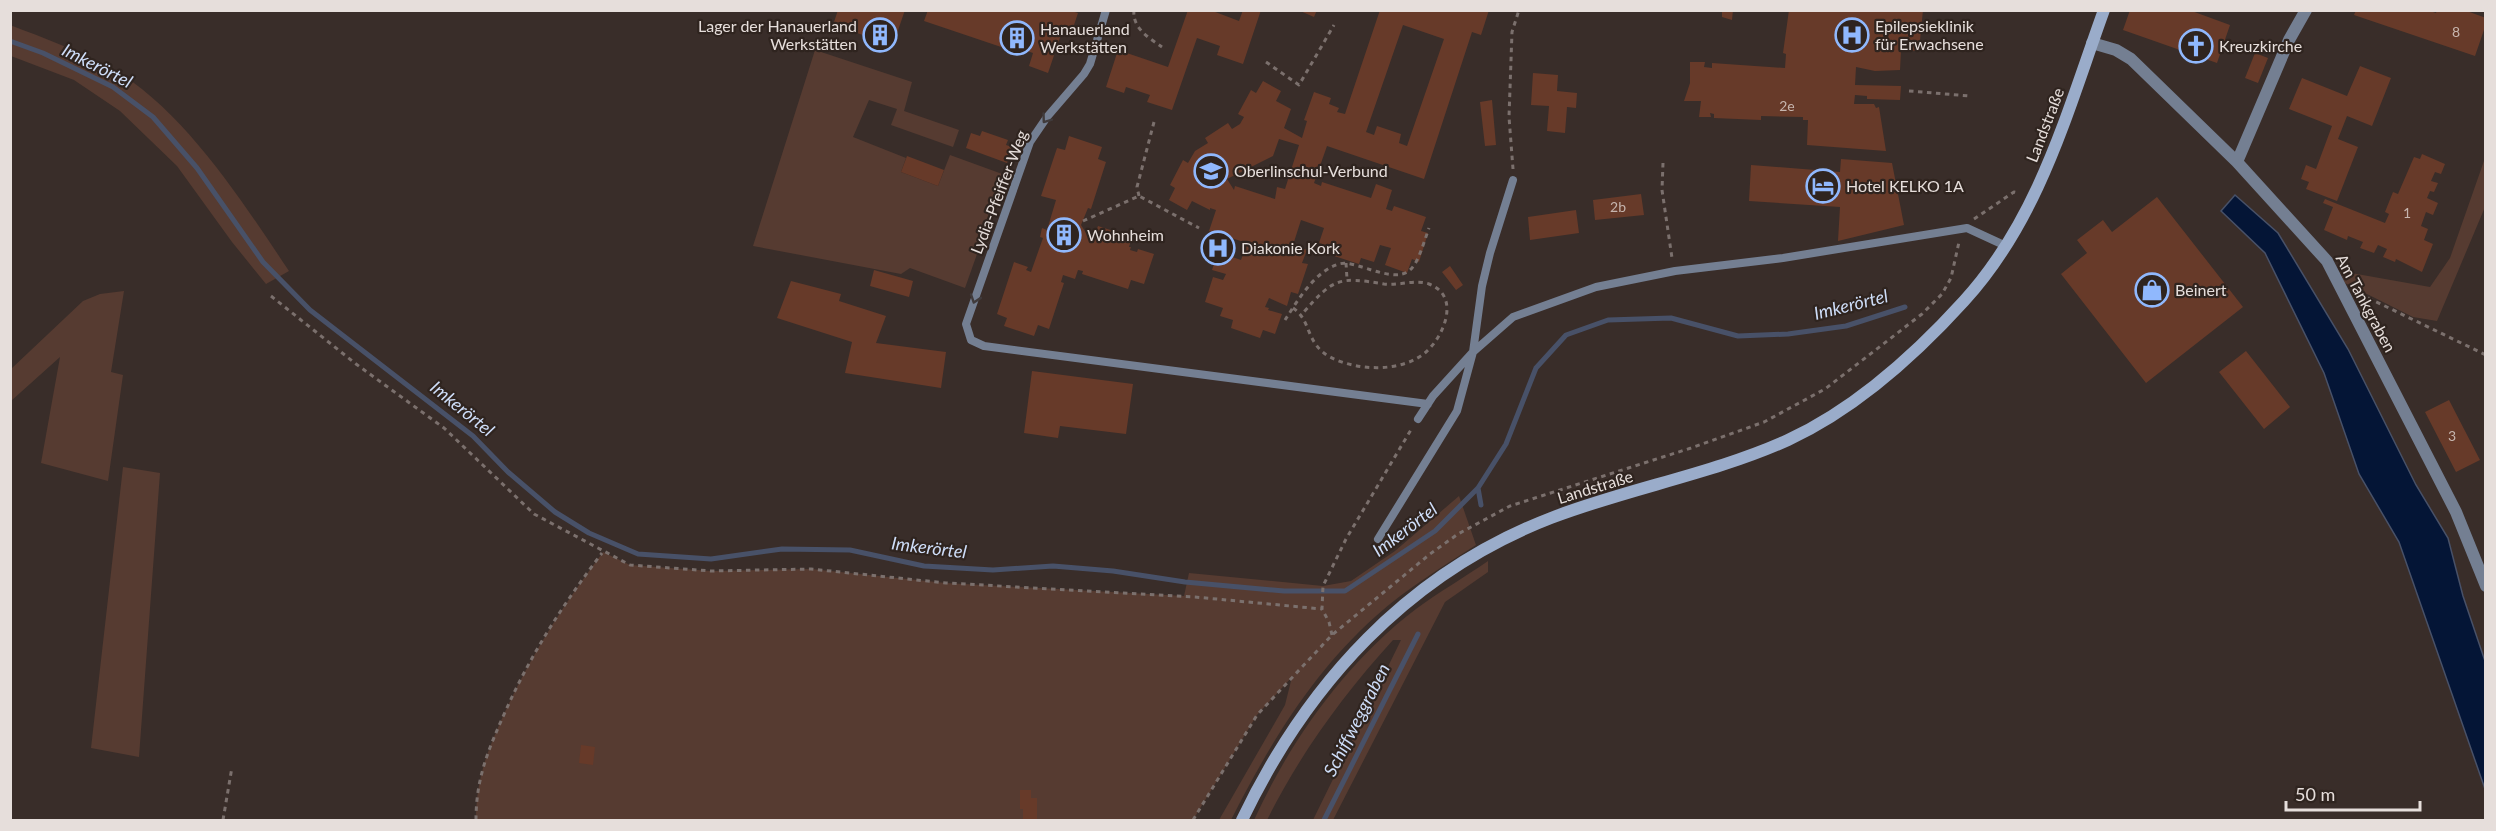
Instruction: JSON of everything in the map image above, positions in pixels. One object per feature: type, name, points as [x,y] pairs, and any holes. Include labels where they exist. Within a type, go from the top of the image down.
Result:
[{"type":"main road","name":"Landstraße","points":[[1242,820],[1263,777],[1292,729],[1317,695],[1382,623],[1438,578],[1475,555],[1552,518],[1724,464],[1786,441],[1809,430],[1896,369],[1966,300],[2006,246],[2035,196],[2060,135],[2104,10]]},
{"type":"street","points":[[2237,162],[2289,40],[2306,10]]},
{"type":"street","name":"Am Tankgraben","points":[[2092,42],[2116,50],[2131,59],[2237,162],[2327,261],[2456,512],[2486,586]]},
{"type":"lane","name":"Lydia-Pfeiffer-Weg","points":[[1106,10],[1090,64],[1030,142],[966,324],[971,340],[984,346],[1428,404]]},
{"type":"lane","points":[[1378,539],[1457,411],[1473,352],[1482,286],[1513,180]]},
{"type":"lane","points":[[1418,419],[1432,396],[1473,352],[1513,317],[1596,287],[1674,271],[1793,256],[1970,225],[2006,246]]},
{"type":"path","points":[[1134,10],[1135,22],[1139,29],[1162,47]]},
{"type":"path","points":[[1513,180],[1509,117],[1512,32],[1520,10]]},
{"type":"path","points":[[1266,62],[1299,85],[1334,25]]},
{"type":"path","points":[[1909,91],[1970,96]]},
{"type":"path","points":[[1154,122],[1137,187],[1140,196],[1199,228]]},
{"type":"path","points":[[1663,163],[1662,190],[1674,271]]},
{"type":"path","points":[[1192,820],[1257,716],[1332,635],[1430,554],[1458,534],[1510,506],[1754,426],[1825,389],[1922,314],[1942,294],[1951,278],[1959,241],[1970,225],[2002,198],[2014,192],[2035,196]]},
{"type":"path","points":[[1083,221],[1140,196]]},
{"type":"path","points":[[1286,320],[1293,308],[1325,270],[1341,263],[1394,277],[1407,272],[1418,260],[1429,228]]},
{"type":"path","points":[[1346,263],[1347,279]]},
{"type":"path","points":[[1293,308],[1302,314],[1310,338],[1331,358],[1351,364],[1396,367],[1425,353],[1446,321],[1447,301],[1429,284],[1415,283],[1397,286],[1369,280],[1347,279],[1334,283],[1302,314]]},
{"type":"path","points":[[2344,294],[2357,292],[2486,355]]},
{"type":"path","points":[[271,296],[356,364],[444,428],[534,514],[630,565],[711,571],[811,569],[946,583],[1195,597],[1322,609]]},
{"type":"path","points":[[1332,635],[1329,622],[1322,609],[1323,586],[1346,539],[1418,419]]},
{"type":"path","points":[[476,820],[476,802],[484,758],[513,694],[536,648],[570,596],[603,552]]},
{"type":"path","points":[[223,820],[232,767]]},
{"type":"shaded area","points":[[10,25],[100,62],[138,86],[163,108],[187,132],[232,188],[289,271],[266,284],[232,242],[177,166],[120,111],[74,80],[11,56]]},
{"type":"shaded area","points":[[815,50],[912,82],[904,111],[959,130],[953,147],[891,125],[897,109],[869,100],[853,137],[906,158],[901,172],[938,186],[950,155],[1005,175],[965,288],[910,268],[901,274],[753,246]]},
{"type":"shaded area","points":[[2485,158],[2485,207],[2437,321],[2413,317],[2345,283],[2340,271],[2430,287],[2450,258]]},
{"type":"shaded area","points":[[124,291],[111,372],[123,375],[108,481],[41,463],[60,357],[11,401],[11,369],[83,301],[100,294]]},
{"type":"shaded area","points":[[123,467],[160,473],[139,757],[91,748]]},
{"type":"shaded area","points":[[1459,496],[1476,545],[1388,606],[1332,661],[1294,711],[1261,764],[1231,820],[1219,820],[1285,705],[1292,677],[1257,715],[1193,820],[476,820],[478,791],[484,764],[505,712],[526,669],[550,629],[603,552],[630,565],[711,571],[811,569],[946,583],[1184,596],[1189,573],[1323,586],[1351,581],[1395,551]]},
{"type":"shaded area","points":[[1488,561],[1488,572],[1445,602],[1333,820],[1313,820],[1401,640],[1393,640],[1340,704],[1308,749],[1267,820],[1254,820],[1268,790],[1303,732],[1343,678],[1390,630],[1416,609]]},
{"type":"water","points":[[2235,195],[2278,233],[2348,349],[2416,485],[2448,538],[2463,596],[2485,661],[2485,789],[2399,542],[2359,474],[2324,373],[2265,253],[2221,211]]},
{"type":"building","name":"Lager der Hanauerland Werkstätten","points":[[838,10],[905,10],[893,45],[833,25]]},
{"type":"building","name":"Hanauerland Werkstätten","points":[[928,10],[1068,10],[1078,13],[1073,28],[1064,26],[1048,73],[1029,66],[1033,53],[1018,48],[1016,52],[924,21]]},
{"type":"building","points":[[1188,10],[1210,10],[1239,21],[1243,10],[1261,10],[1243,64],[1217,55],[1220,46],[1197,38],[1172,110],[1147,102],[1150,95],[1126,87],[1124,93],[1106,87],[1118,50],[1168,67]]},
{"type":"building","points":[[1298,10],[1317,10],[1314,17]]},
{"type":"building","name":"Oberlinschul-Verbund","points":[[1380,10],[1489,10],[1481,35],[1472,32],[1424,179],[1327,146],[1314,183],[1321,186],[1322,182],[1371,198],[1376,184],[1392,190],[1386,209],[1392,211],[1394,206],[1426,217],[1421,231],[1428,233],[1419,262],[1412,259],[1407,273],[1385,265],[1391,248],[1380,245],[1374,262],[1361,258],[1359,264],[1331,255],[1334,248],[1319,243],[1324,228],[1301,220],[1293,245],[1307,250],[1302,263],[1308,264],[1298,294],[1291,292],[1287,306],[1269,298],[1265,307],[1282,314],[1275,334],[1263,330],[1260,338],[1231,328],[1233,320],[1220,316],[1223,308],[1205,302],[1213,277],[1223,280],[1226,274],[1212,270],[1218,252],[1241,260],[1247,243],[1209,231],[1216,210],[1210,208],[1210,210],[1192,201],[1187,210],[1169,200],[1175,188],[1170,185],[1183,160],[1188,163],[1195,151],[1208,143],[1205,138],[1228,123],[1232,129],[1240,124],[1244,117],[1238,114],[1251,90],[1256,93],[1263,81],[1281,91],[1276,101],[1291,109],[1284,128],[1302,138],[1307,121],[1304,120],[1314,92],[1331,98],[1329,104],[1339,108],[1337,112],[1345,114]],"holes":[[[1403,25],[1444,39],[1407,146],[1399,143],[1401,134],[1377,126],[1374,135],[1366,132]],[[1279,139],[1299,145],[1285,189],[1277,187],[1275,199],[1235,186],[1234,190],[1227,179],[1273,156]]]},
{"type":"building","points":[[1722,10],[1733,10],[1732,20],[1722,17]]},
{"type":"building","points":[[1789,10],[1923,10],[1919,51],[1901,50],[1900,70],[1875,71],[1856,67],[1855,85],[1901,86],[1900,100],[1867,99],[1867,96],[1855,95],[1854,104],[1874,104],[1876,108],[1879,107],[1886,151],[1807,145],[1808,120],[1803,120],[1803,117],[1761,116],[1761,120],[1714,118],[1714,114],[1710,113],[1711,117],[1699,117],[1701,101],[1684,101],[1690,83],[1690,62],[1705,62],[1704,67],[1712,68],[1712,63],[1785,68],[1786,54],[1783,53]]},
{"type":"building","name":"Kreuzkirche","points":[[2130,10],[2189,10],[2230,25],[2217,63],[2123,30]]},
{"type":"building","points":[[2356,10],[2427,10],[2436,13],[2437,10],[2464,10],[2486,18],[2486,24],[2475,56],[2354,15]]},
{"type":"building","points":[[2255,53],[2268,58],[2258,83],[2245,78]]},
{"type":"building","points":[[2360,66],[2391,78],[2372,126],[2347,116],[2338,139],[2358,147],[2337,201],[2306,189],[2309,182],[2301,179],[2306,165],[2316,169],[2332,126],[2289,109],[2302,78],[2347,96]]},
{"type":"building","points":[[1533,73],[1558,75],[1557,91],[1577,93],[1576,108],[1567,107],[1565,133],[1547,131],[1549,106],[1531,105]]},
{"type":"building","points":[[1492,100],[1496,145],[1485,146],[1480,102]]},
{"type":"building","points":[[982,131],[1008,140],[1006,145],[1012,147],[1007,163],[966,148],[971,133],[980,136]]},
{"type":"building","name":"Wohnheim","points":[[1069,136],[1102,147],[1098,159],[1106,162],[1091,209],[1088,208],[1081,225],[1088,236],[1095,234],[1098,226],[1132,237],[1130,250],[1137,252],[1138,249],[1154,254],[1144,284],[1131,280],[1128,289],[1082,274],[1083,271],[1078,270],[1075,279],[1063,275],[1061,282],[1064,283],[1049,329],[1038,325],[1034,336],[1004,326],[1007,318],[997,314],[1014,262],[1028,267],[1026,270],[1031,272],[1043,238],[1040,237],[1042,228],[1047,230],[1056,200],[1041,196],[1057,148],[1065,150]]},
{"type":"building","points":[[2422,154],[2445,164],[2441,174],[2435,172],[2431,181],[2438,183],[2434,192],[2430,191],[2427,198],[2438,203],[2433,215],[2426,212],[2421,226],[2428,229],[2424,240],[2433,244],[2422,272],[2396,259],[2395,262],[2383,257],[2387,249],[2378,245],[2374,253],[2360,248],[2363,242],[2348,236],[2347,240],[2324,230],[2333,207],[2323,203],[2325,199],[2385,223],[2389,214],[2385,212],[2393,192],[2398,194],[2414,157],[2420,159]]},
{"type":"building","points":[[907,156],[944,170],[938,186],[901,172]]},
{"type":"building","name":"Hotel KELKO 1A","points":[[1841,159],[1892,163],[1904,225],[1838,241],[1840,207],[1749,201],[1751,165],[1840,172]]},
{"type":"building","points":[[1641,194],[1644,215],[1595,220],[1593,200]]},
{"type":"building","name":"Beinert","points":[[2157,197],[2243,307],[2146,383],[2061,274],[2087,253],[2077,240],[2103,220],[2112,232]]},
{"type":"building","points":[[1576,210],[1579,233],[1530,240],[1528,217]]},
{"type":"building","points":[[1450,266],[1463,285],[1456,290],[1442,272]]},
{"type":"building","points":[[874,270],[913,281],[909,297],[870,286]]},
{"type":"building","points":[[791,281],[841,294],[839,301],[886,316],[876,343],[946,352],[941,388],[845,373],[852,342],[777,318]]},
{"type":"building","points":[[2246,351],[2290,407],[2264,429],[2219,372]]},
{"type":"building","points":[[1032,371],[1133,384],[1126,434],[1060,426],[1058,438],[1024,433]]},
{"type":"building","points":[[2449,400],[2480,460],[2456,472],[2425,412]]},
{"type":"building","points":[[581,745],[595,747],[593,765],[579,763]]},
{"type":"building","points":[[1020,790],[1031,790],[1031,798],[1037,798],[1037,820],[1023,820],[1023,809],[1020,809]]},
{"type":"waterway","name":"Imkerörtel","points":[[10,41],[43,53],[113,87],[153,117],[197,168],[263,262],[310,310],[473,436],[508,472],[555,512],[589,533],[638,554],[711,559],[782,549],[850,550],[924,566],[993,570],[1053,566],[1284,591],[1345,591],[1435,531],[1478,488],[1506,444],[1536,368],[1566,335],[1608,320],[1671,318],[1738,336],[1788,334],[1846,326],[1905,307]]},
{"type":"waterway","points":[[1478,488],[1481,505]]},
{"type":"waterway","name":"Schiffweggraben","points":[[1324,820],[1418,634]]},
{"type":"place","name":"Lager der Hanauerland Werkstätten","points":[[880,35]]},
{"type":"place","name":"Epilepsieklinik für Erwachsene","points":[[1852,35]]},
{"type":"place","name":"Hanauerland Werkstätten","points":[[1017,38]]},
{"type":"place","name":"Kreuzkirche","points":[[2196,46]]},
{"type":"place","name":"Oberlinschul-Verbund","points":[[1211,171]]},
{"type":"place","name":"Hotel KELKO 1A","points":[[1823,186]]},
{"type":"place","name":"Wohnheim","points":[[1064,235]]},
{"type":"place","name":"Diakonie Kork","points":[[1218,248]]},
{"type":"place","name":"Beinert","points":[[2152,290]]}]
